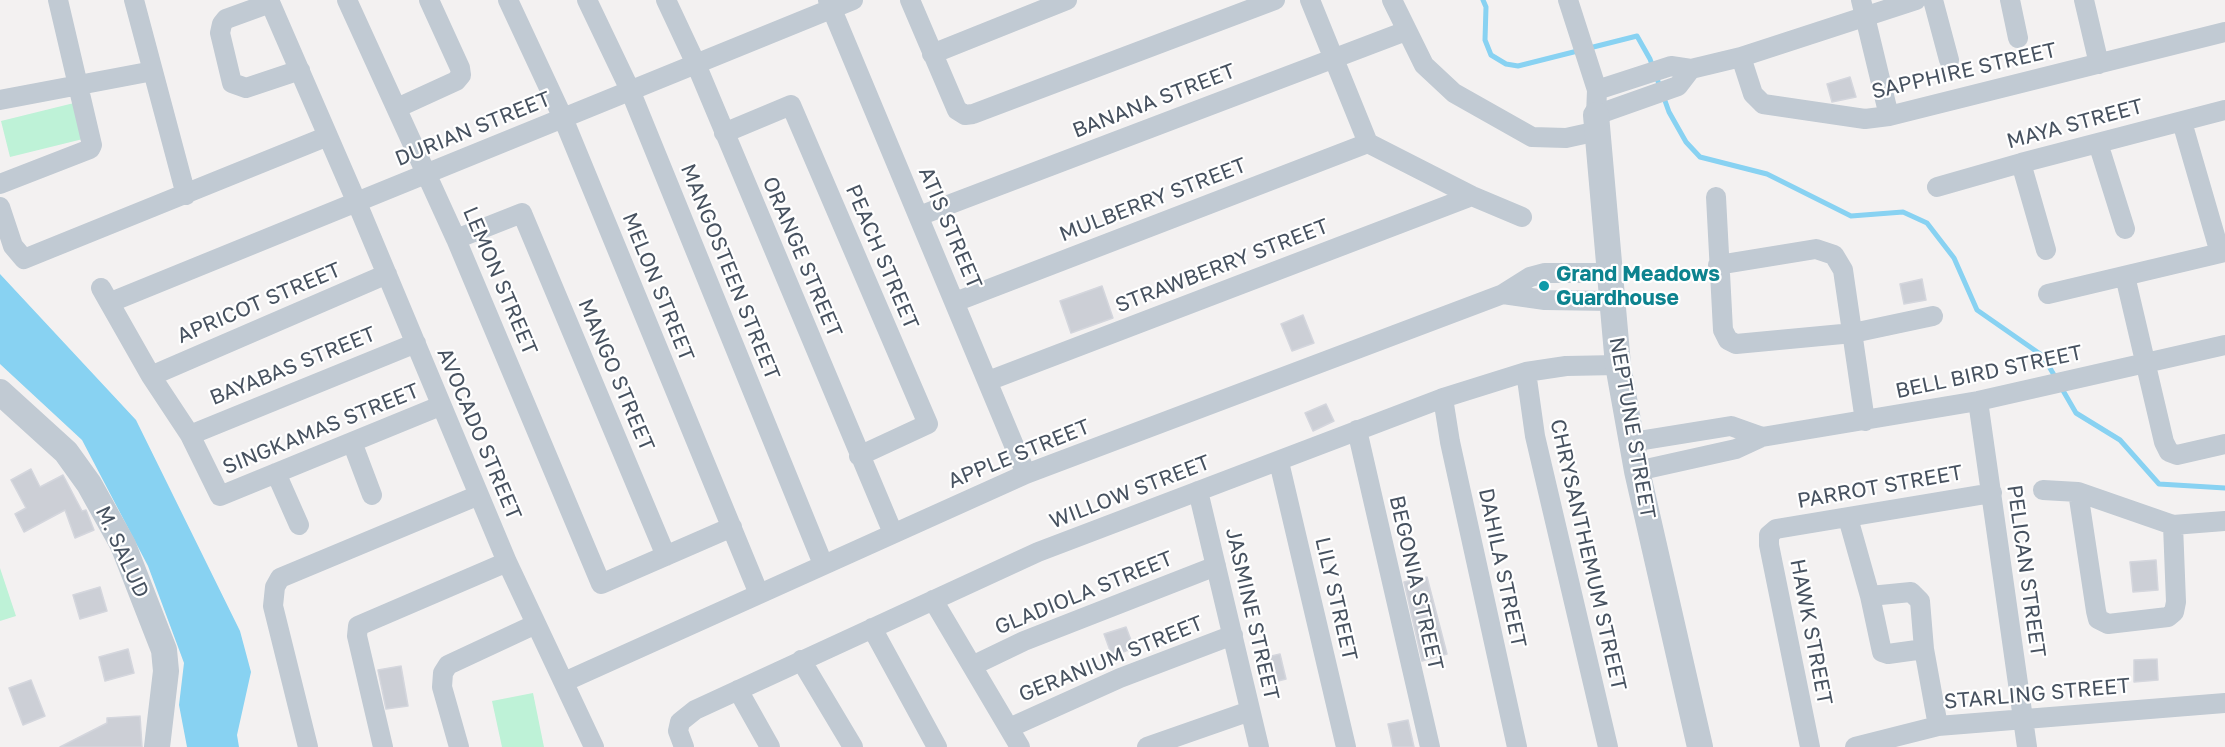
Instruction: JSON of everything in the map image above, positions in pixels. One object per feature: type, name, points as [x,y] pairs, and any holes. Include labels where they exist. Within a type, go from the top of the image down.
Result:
[{"type":"street","points":[[0,184],[92,146],[58,0]]},
{"type":"street","points":[[134,0],[186,195]]},
{"type":"street","name":"LEMON STREET","points":[[347,0],[427,172],[601,584],[666,556]]},
{"type":"street","points":[[397,108],[456,81],[461,75],[460,68],[429,0]]},
{"type":"street","name":"MELON STREET","points":[[508,0],[562,118],[759,594]]},
{"type":"street","name":"MANGOSTEEN STREET","points":[[588,0],[630,90],[823,564]]},
{"type":"street","name":"ORANGE STREET","points":[[666,0],[696,64],[893,533]]},
{"type":"street","name":"DURIAN STREET","points":[[220,496],[189,435],[151,376],[106,295],[357,203],[427,172],[696,64],[830,4],[854,0]]},
{"type":"street","points":[[910,0],[957,110],[965,115],[974,114],[1275,0]]},
{"type":"street","points":[[932,54],[1067,0]]},
{"type":"street","points":[[1310,0],[1368,143],[1472,196],[1522,216]]},
{"type":"street","points":[[1392,0],[1424,65],[1438,81],[1516,131],[1546,139],[1566,138],[1596,102],[1678,86],[1691,69],[1741,57],[1862,8],[1916,0]]},
{"type":"street","points":[[1934,0],[1949,60]]},
{"type":"street","points":[[2010,0],[2018,39]]},
{"type":"street","points":[[2084,0],[2099,64]]},
{"type":"street","points":[[269,2],[226,20],[222,24],[220,33],[232,83],[246,88],[300,70]]},
{"type":"street","name":"AVOCADO STREET","points":[[269,2],[357,203],[507,562],[594,747]]},
{"type":"street","name":"ATIS STREET","points":[[830,4],[1026,474]]},
{"type":"street","name":"NEPTUNE STREET","points":[[1571,8],[1596,102],[1608,273],[1618,365],[1637,471],[1700,747]]},
{"type":"street","points":[[1862,8],[1888,116]]},
{"type":"street","name":"BANANA STREET","points":[[919,216],[1406,31]]},
{"type":"street","name":"SAPPHIRE STREET","points":[[1741,57],[1754,94],[1764,104],[1865,119],[1888,116],[2225,32]]},
{"type":"street","points":[[0,100],[153,70]]},
{"type":"street","name":"PEACH STREET","points":[[724,133],[791,105],[928,424],[859,456]]},
{"type":"street","name":"MAYA STREET","points":[[1937,187],[2225,110]]},
{"type":"street","points":[[2048,294],[2223,252],[2181,122]]},
{"type":"street","points":[[0,207],[13,246],[24,259],[328,136]]},
{"type":"street","name":"MULBERRY STREET","points":[[955,302],[1368,143]]},
{"type":"street","points":[[2098,143],[2125,229]]},
{"type":"street","points":[[2021,163],[2046,250]]},
{"type":"street","name":"STRAWBERRY STREET","points":[[988,381],[1472,196]]},
{"type":"street","points":[[1716,197],[1723,330],[1728,340],[1736,344],[1852,333],[1933,316]]},
{"type":"street","name":"MANGO STREET","points":[[456,239],[522,213],[666,556]]},
{"type":"street","points":[[1718,265],[1816,249],[1834,255],[1843,270],[1865,421]]},
{"type":"street","name":"APPLE STREET","points":[[564,682],[1026,474],[1503,294],[1530,277],[1545,273],[1608,273]]},
{"type":"street","name":"APRICOT STREET","points":[[151,376],[387,274]]},
{"type":"street","points":[[2125,276],[2164,442],[2169,452],[2177,456],[2225,444]]},
{"type":"street","name":"APPLE STREET","points":[[1503,294],[1545,300],[1611,301]]},
{"type":"street","name":"BAYABAS STREET","points":[[189,435],[416,343]]},
{"type":"street","name":"BELL BIRD STREET","points":[[1637,471],[1736,449],[1762,437],[1978,401],[2225,345]]},
{"type":"street","name":"WILLOW STREET","points":[[684,747],[678,731],[680,722],[695,710],[1038,552],[1443,398],[1526,372],[1566,366],[1618,365]]},
{"type":"street","name":"CHRYSANTHEMUM STREET","points":[[1526,372],[1535,436],[1608,747]]},
{"type":"street","name":"M. SALUD","points":[[0,392],[66,452],[89,484],[123,545],[164,650],[166,671],[157,747]]},
{"type":"street","name":"DAHILA STREET","points":[[1443,398],[1449,442],[1517,747]]},
{"type":"street","name":"PELICAN STREET","points":[[1978,401],[2027,747]]},
{"type":"street","name":"SINGKAMAS STREET","points":[[220,496],[440,406]]},
{"type":"street","name":"BELL BIRD STREET","points":[[1632,442],[1731,426],[1762,437]]},
{"type":"street","name":"BEGONIA STREET","points":[[1357,430],[1430,747]]},
{"type":"street","points":[[352,442],[372,495]]},
{"type":"street","name":"LILY STREET","points":[[1279,462],[1346,747]]},
{"type":"street","points":[[276,473],[299,525]]},
{"type":"street","points":[[2043,490],[2078,492],[2173,525],[2225,521]]},
{"type":"street","name":"JASMINE STREET","points":[[1198,491],[1258,747]]},
{"type":"street","points":[[2078,492],[2096,612],[2098,619],[2108,624],[2168,617],[2174,612],[2176,602],[2173,525]]},
{"type":"street","name":"PARROT STREET","points":[[1776,529],[1992,493]]},
{"type":"street","points":[[308,747],[273,606],[275,587],[280,578],[479,495]]},
{"type":"street","points":[[1848,518],[1870,596],[1882,652],[1888,654],[1924,649]]},
{"type":"street","points":[[666,556],[732,527]]},
{"type":"street","name":"HAWK STREET","points":[[1776,529],[1770,536],[1769,545],[1810,747]]},
{"type":"street","points":[[383,747],[357,636],[358,626],[507,562]]},
{"type":"street","name":"GLADIOLA STREET","points":[[972,666],[1024,641],[1215,566]]},
{"type":"street","points":[[1870,596],[1911,592],[1920,601],[1924,649],[1938,726]]},
{"type":"street","points":[[933,600],[1020,747]]},
{"type":"street","points":[[459,747],[442,687],[443,673],[448,665],[536,624]]},
{"type":"street","points":[[872,628],[936,747]]},
{"type":"street","name":"GERANIUM STREET","points":[[1009,728],[1120,678],[1233,635]]},
{"type":"street","points":[[801,660],[853,747]]},
{"type":"street","points":[[738,690],[770,747]]},
{"type":"street","name":"STARLING STREET","points":[[1855,747],[1938,726],[2225,703]]},
{"type":"street","points":[[1147,747],[1250,711]]},
{"type":"green space","points":[[74,103],[83,139],[10,157],[1,121]]},
{"type":"green space","points":[[0,568],[16,616],[0,621]]},
{"type":"green space","points":[[533,693],[544,747],[502,747],[492,701]]},
{"type":"water","points":[[0,274],[136,420],[240,631],[251,672],[237,735],[239,747],[187,747],[179,705],[184,663],[148,566],[82,440],[0,364]]},
{"type":"building","points":[[1850,77],[1856,97],[1832,102],[1827,84]]},
{"type":"building","points":[[1922,279],[1926,300],[1904,304],[1900,284]]},
{"type":"building","points":[[1102,286],[1113,318],[1071,333],[1060,301]]},
{"type":"building","points":[[1303,315],[1314,343],[1292,351],[1281,324]]},
{"type":"building","points":[[1326,404],[1334,421],[1313,431],[1305,413]]},
{"type":"building","points":[[31,469],[40,487],[63,475],[82,511],[86,510],[94,530],[75,538],[65,510],[24,532],[15,514],[26,508],[11,480]]},
{"type":"building","points":[[2156,560],[2158,590],[2133,592],[2130,562]]},
{"type":"building","points":[[1427,577],[1447,654],[1422,661],[1404,582]]},
{"type":"building","points":[[100,587],[107,611],[80,619],[73,595]]},
{"type":"building","points":[[1126,627],[1134,648],[1112,656],[1104,634]]},
{"type":"building","points":[[128,649],[134,673],[105,681],[99,657]]},
{"type":"building","points":[[1280,654],[1286,679],[1266,684],[1259,659]]},
{"type":"building","points":[[2157,659],[2158,680],[2134,682],[2134,660]]},
{"type":"building","points":[[401,666],[408,706],[386,709],[378,670]]},
{"type":"building","points":[[31,680],[45,716],[23,725],[9,688]]},
{"type":"building","points":[[140,716],[142,747],[60,747],[107,723],[107,718]]},
{"type":"building","points":[[1408,720],[1414,747],[1393,747],[1388,724]]},
{"type":"waterway","points":[[1483,0],[1486,7],[1485,40],[1491,55],[1506,64],[1518,66],[1637,36],[1650,59],[1669,112],[1686,142],[1700,157],[1767,174],[1851,216],[1903,212],[1927,223],[1954,258],[1977,310],[2043,356],[2076,413],[2120,440],[2159,484],[2225,488]]},
{"type":"place","name":"Grand Meadows Guardhouse","points":[[1544,286]]}]
